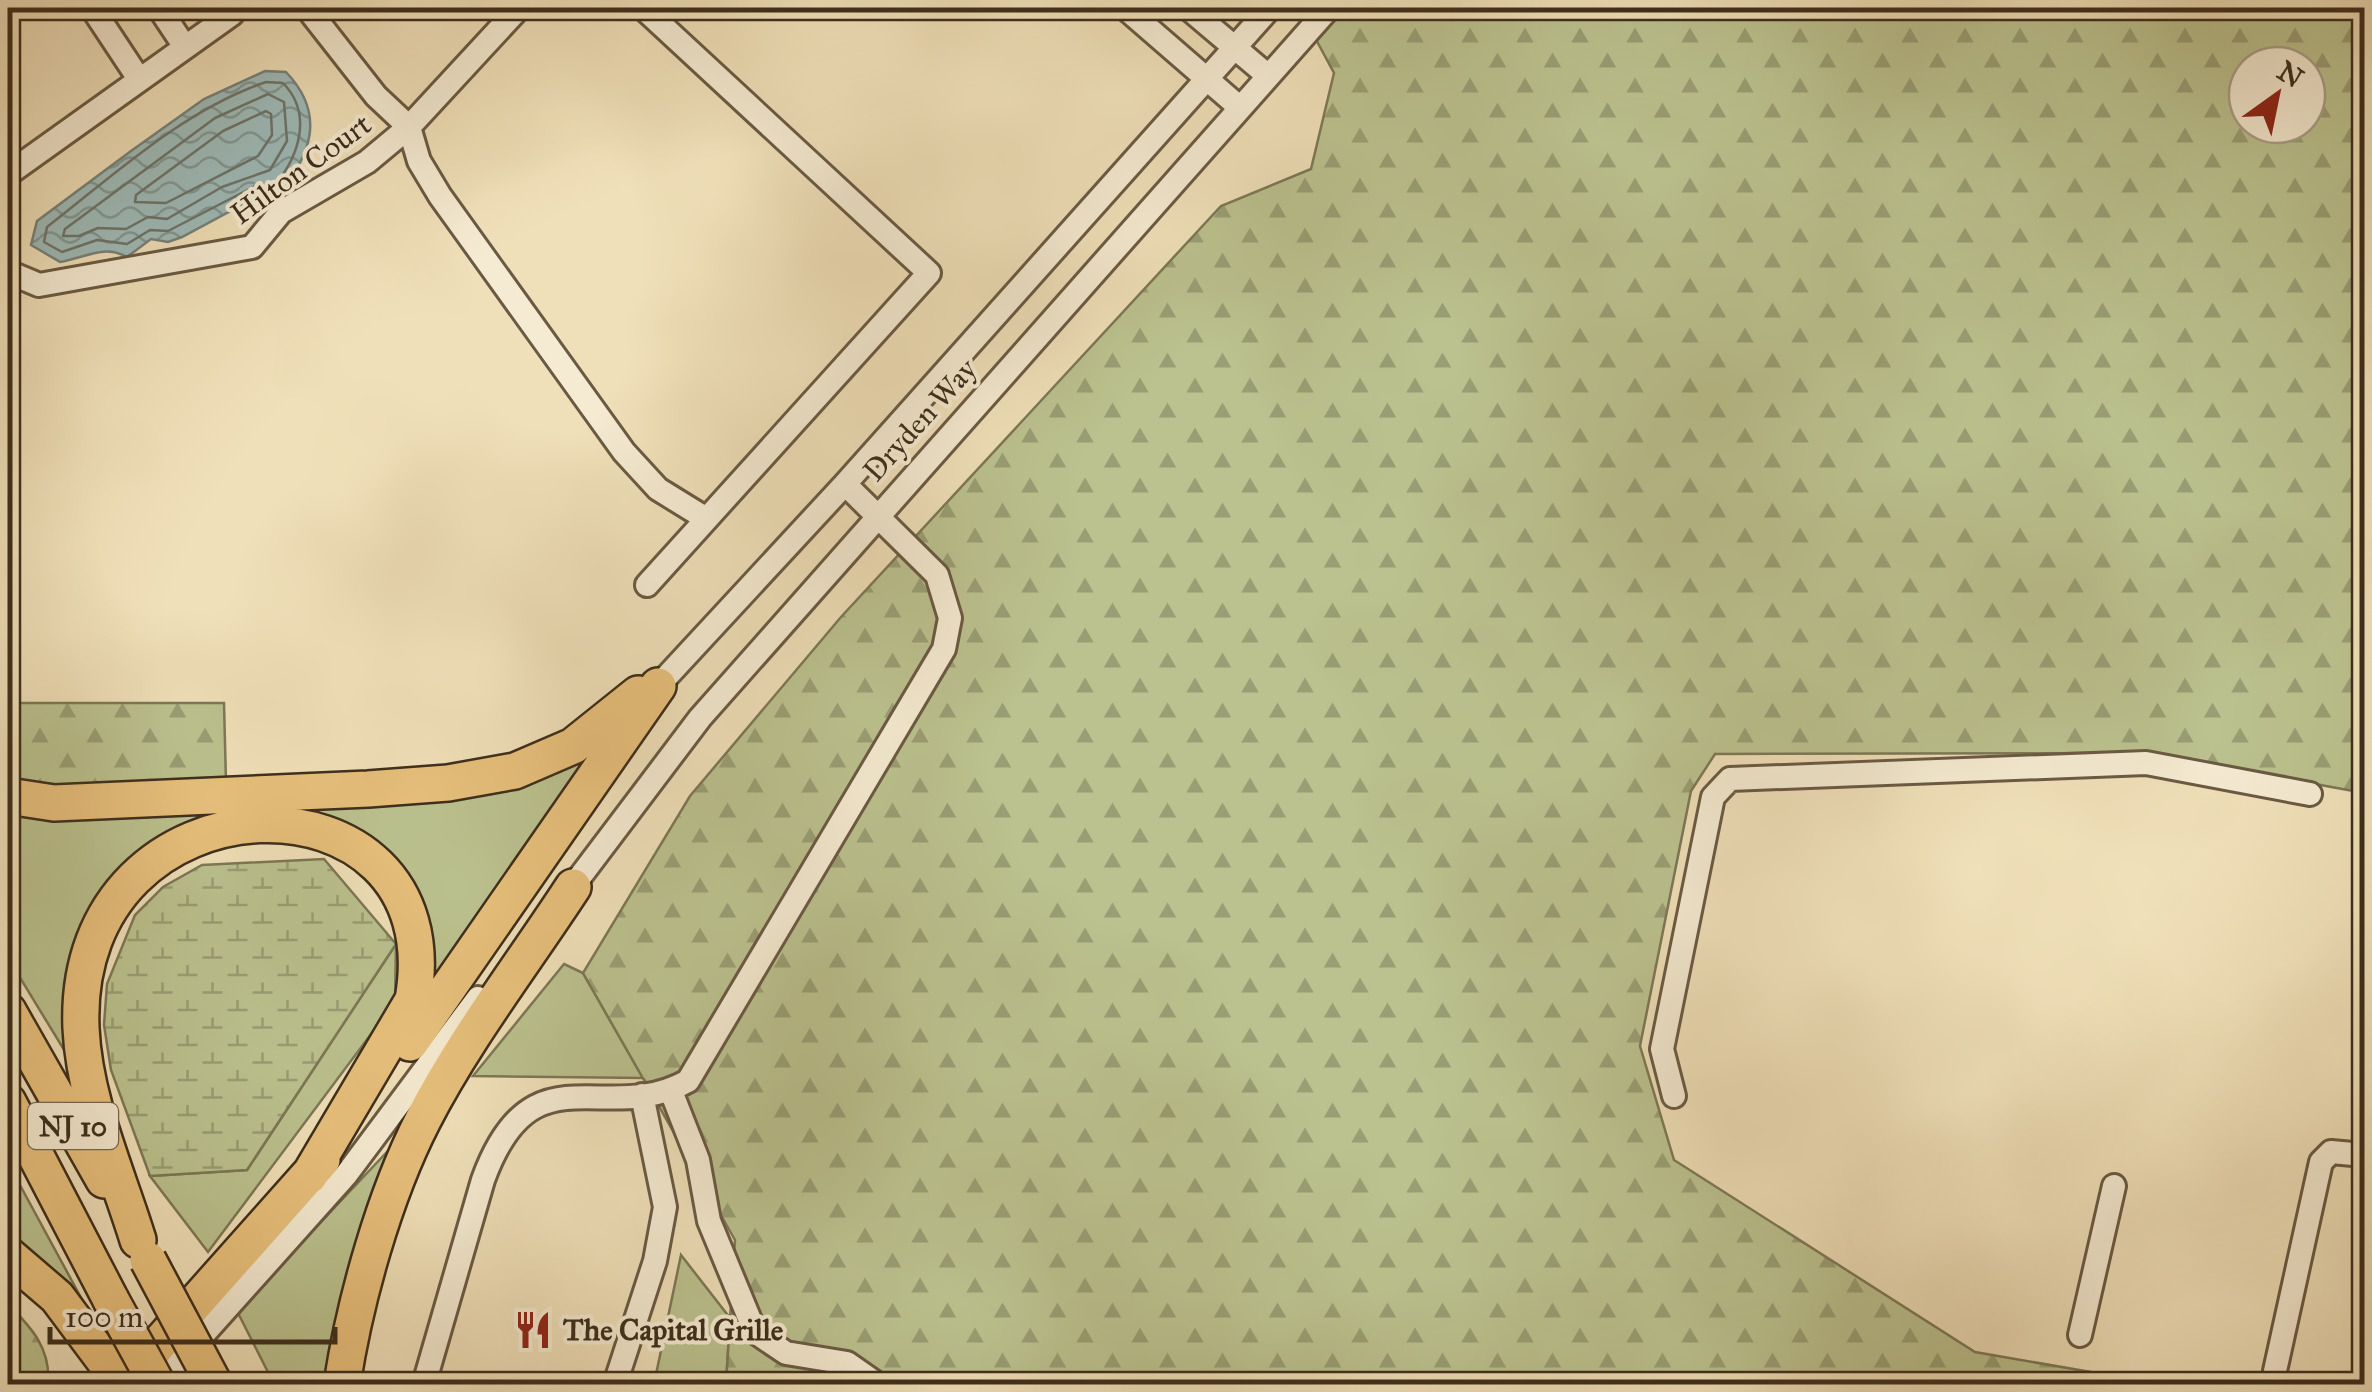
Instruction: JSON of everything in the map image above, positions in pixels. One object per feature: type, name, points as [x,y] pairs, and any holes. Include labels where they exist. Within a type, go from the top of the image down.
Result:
[{"type":"highway","points":[[8,796],[54,803],[448,783],[545,761],[573,746],[632,697],[658,686]]},
{"type":"highway","points":[[8,1254],[57,1297],[122,1384],[309,1176],[406,1049],[658,686]]},
{"type":"highway","points":[[143,1250],[90,1088],[81,1030],[87,958],[108,911],[152,862],[185,842],[233,826],[300,827],[349,844],[388,878],[408,911],[416,936],[414,1000],[309,1176]]},
{"type":"highway","points":[[342,1384],[368,1278],[404,1160],[424,1117],[573,887]]},
{"type":"highway","name":"NJ 10","points":[[8,1011],[214,1384]]},
{"type":"highway","name":"NJ 10","points":[[8,1102],[158,1384]]},
{"type":"street","points":[[92,8],[139,79]]},
{"type":"street","points":[[159,8],[185,47]]},
{"type":"street","points":[[8,174],[232,14],[228,8]]},
{"type":"street","points":[[307,8],[376,96],[408,128],[419,161],[440,196],[624,452],[658,489],[705,518]]},
{"type":"street","name":"Hilton Court","points":[[8,272],[39,285],[252,247],[281,212],[367,162],[408,128],[519,8]]},
{"type":"street","points":[[643,8],[929,272],[648,585]]},
{"type":"street","points":[[1125,8],[1238,106]]},
{"type":"street","points":[[1188,8],[1266,74]]},
{"type":"street","name":"Dryden Way","points":[[658,686],[846,484],[1270,8]]},
{"type":"street","name":"Dryden Way","points":[[158,1384],[346,1175],[516,950],[573,887],[700,718],[1266,74],[1329,8]]},
{"type":"street","points":[[432,1382],[490,1162],[517,1123],[527,1110],[564,1095],[642,1095],[671,1091],[688,1081],[944,650],[950,618],[937,576],[878,512],[846,484]]},
{"type":"street","points":[[1674,1096],[1662,1048],[1713,797],[1730,779],[2146,763],[2310,794]]},
{"type":"street","points":[[671,1091],[698,1160],[709,1221],[755,1332],[786,1354],[847,1363],[876,1384]]},
{"type":"street","points":[[615,1384],[656,1261],[665,1207],[642,1095]]},
{"type":"street","points":[[2274,1371],[2321,1162],[2331,1152],[2364,1155]]},
{"type":"street","points":[[2080,1335],[2114,1186]]},
{"type":"green space","points":[[1299,8],[2364,8],[2364,793],[2147,753],[1715,754],[1691,791],[1640,1046],[1674,1160],[1975,1352],[2160,1384],[726,1384],[735,1240],[583,973],[690,796],[841,617],[1221,206],[1311,169],[1334,73]]},
{"type":"green space","points":[[8,690],[16,703],[224,703],[226,782],[19,787],[8,784]]},
{"type":"green space","points":[[582,763],[430,991],[427,935],[325,822],[134,862],[69,1058],[8,958],[8,807]]},
{"type":"green space","points":[[324,859],[396,944],[247,1170],[150,1176],[111,1070],[104,1025],[107,984],[135,915],[163,887],[202,865]]},
{"type":"green space","points":[[396,944],[395,1002],[208,1252],[150,1176],[247,1170]]},
{"type":"green space","points":[[564,964],[583,973],[643,1078],[473,1076]]},
{"type":"green space","points":[[401,1137],[333,1384],[274,1384],[237,1311]]},
{"type":"green space","points":[[8,1163],[85,1305],[8,1236]]},
{"type":"green space","points":[[681,1255],[730,1318],[726,1384],[654,1384]]},
{"type":"green space","points":[[8,1304],[43,1350],[48,1384],[8,1384]]},
{"type":"water","points":[[265,71],[286,72],[307,104],[310,120],[305,151],[278,198],[264,193],[182,237],[168,242],[151,239],[127,257],[102,252],[60,262],[31,245],[37,221],[131,151],[204,99]]},
{"type":"place","name":"The Capital Grille","points":[[533,1330]]}]
